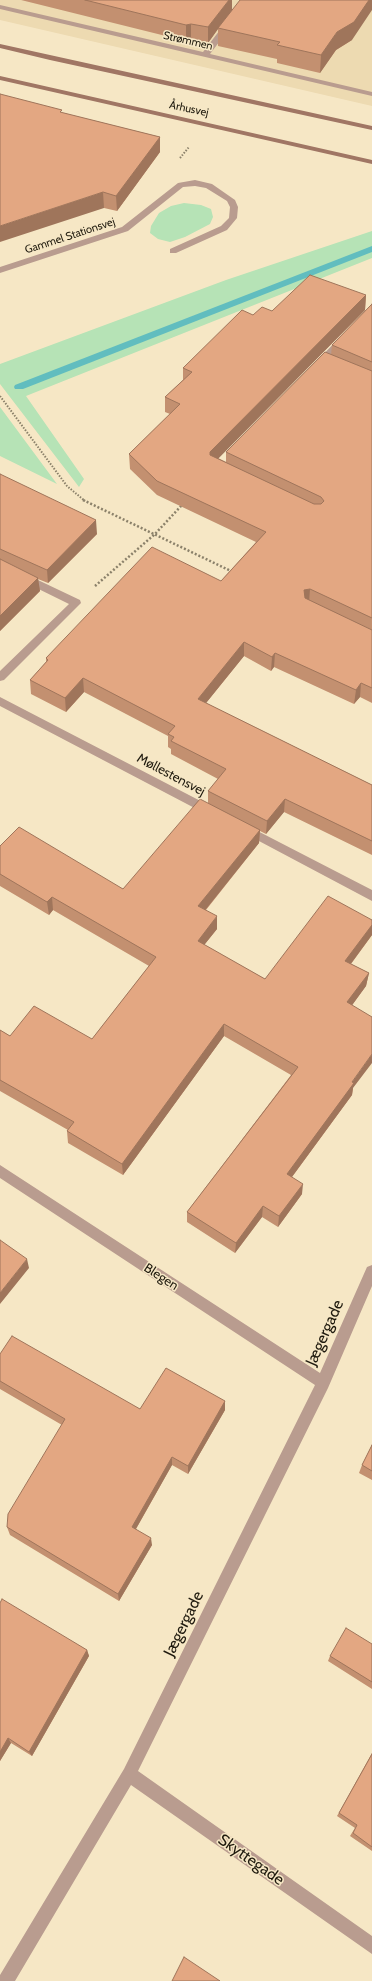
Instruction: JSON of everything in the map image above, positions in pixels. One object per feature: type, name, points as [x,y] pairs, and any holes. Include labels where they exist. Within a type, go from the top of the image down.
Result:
[{"type":"main road","name":"Århusvej","points":[[0,46],[372,128]]},
{"type":"main road","name":"Århusvej","points":[[0,78],[372,162]]},
{"type":"street","points":[[204,56],[247,0]]},
{"type":"street","name":"Strømmen","points":[[0,7],[204,56],[372,94]]},
{"type":"street","name":"Gammel Stationsvej","points":[[0,270],[125,229],[180,185],[195,183],[209,186],[231,200],[234,207],[233,218],[224,228],[173,251]]},
{"type":"street","points":[[310,372],[325,363],[352,330]]},
{"type":"street","points":[[0,566],[76,603],[0,678]]},
{"type":"street","name":"Møllestensvej","points":[[0,701],[218,815]]},
{"type":"street","points":[[239,826],[372,896]]},
{"type":"street","name":"Blegen","points":[[0,1171],[323,1383]]},
{"type":"street","name":"Jægergade","points":[[6,1981],[130,1774],[323,1383],[372,1271]]},
{"type":"street","name":"Skyttegade","points":[[130,1774],[372,1946]]},
{"type":"path","points":[[0,396],[67,486],[82,499],[238,574]]},
{"type":"path","points":[[76,603],[155,534],[185,501]]},
{"type":"shaded area","points":[[0,0],[372,0],[372,106],[0,20]]},
{"type":"green space","points":[[184,203],[201,205],[211,209],[213,217],[210,224],[185,237],[170,242],[158,239],[150,233],[151,226],[159,213],[171,206]]},
{"type":"green space","points":[[372,231],[372,258],[26,396],[84,479],[79,487],[0,384],[0,364],[226,280]]},
{"type":"green space","points":[[0,407],[57,484],[0,456]]},
{"type":"building","points":[[85,0],[229,0],[208,27],[191,24],[186,25]]},
{"type":"building","points":[[240,0],[369,0],[354,22],[337,32],[321,55],[277,45],[280,42],[218,28]]},
{"type":"building","points":[[0,94],[62,110],[60,112],[160,137],[116,196],[103,192],[0,226]]},
{"type":"building","points":[[310,275],[366,295],[210,452],[210,455],[314,504],[321,504],[324,501],[321,497],[226,452],[325,352],[372,371],[372,618],[310,589],[304,590],[305,598],[372,630],[372,688],[361,683],[356,690],[275,653],[272,657],[244,642],[198,699],[372,785],[372,841],[285,799],[267,821],[208,791],[226,769],[171,741],[174,737],[168,734],[175,726],[83,678],[65,698],[30,680],[48,660],[46,658],[152,547],[221,581],[266,532],[157,481],[129,454],[180,404],[165,397],[192,372],[183,368],[242,310],[253,315],[262,307],[272,311]]},
{"type":"building","points":[[372,304],[372,362],[332,345]]},
{"type":"building","points":[[0,474],[96,520],[47,570],[0,549]]},
{"type":"building","points":[[0,559],[38,578],[0,616]]},
{"type":"building","points":[[200,799],[260,830],[198,906],[217,916],[198,941],[265,979],[328,896],[372,920],[372,925],[345,961],[369,973],[347,1002],[372,1017],[372,1054],[352,1082],[354,1083],[287,1174],[303,1184],[279,1216],[263,1206],[236,1243],[187,1212],[298,1067],[224,1024],[122,1164],[67,1131],[74,1122],[0,1080],[0,1030],[10,1036],[34,1006],[92,1039],[156,957],[52,897],[47,902],[0,874],[0,846],[19,827],[123,889]]},
{"type":"building","points":[[0,1240],[27,1259],[0,1293]]},
{"type":"building","points":[[12,1336],[140,1409],[166,1368],[225,1401],[188,1466],[172,1457],[132,1527],[151,1538],[118,1594],[7,1527],[8,1514],[65,1419],[0,1381],[0,1354]]},
{"type":"building","points":[[372,1445],[372,1471],[362,1465]]},
{"type":"building","points":[[2,1599],[87,1650],[29,1752],[8,1738],[0,1752],[0,1603]]},
{"type":"building","points":[[346,1628],[372,1644],[372,1682],[330,1656]]},
{"type":"building","points":[[372,1754],[372,1847],[353,1833],[357,1825],[339,1813]]},
{"type":"building","points":[[184,1957],[220,1981],[172,1981]]},
{"type":"waterway","points":[[19,387],[372,249]]}]
